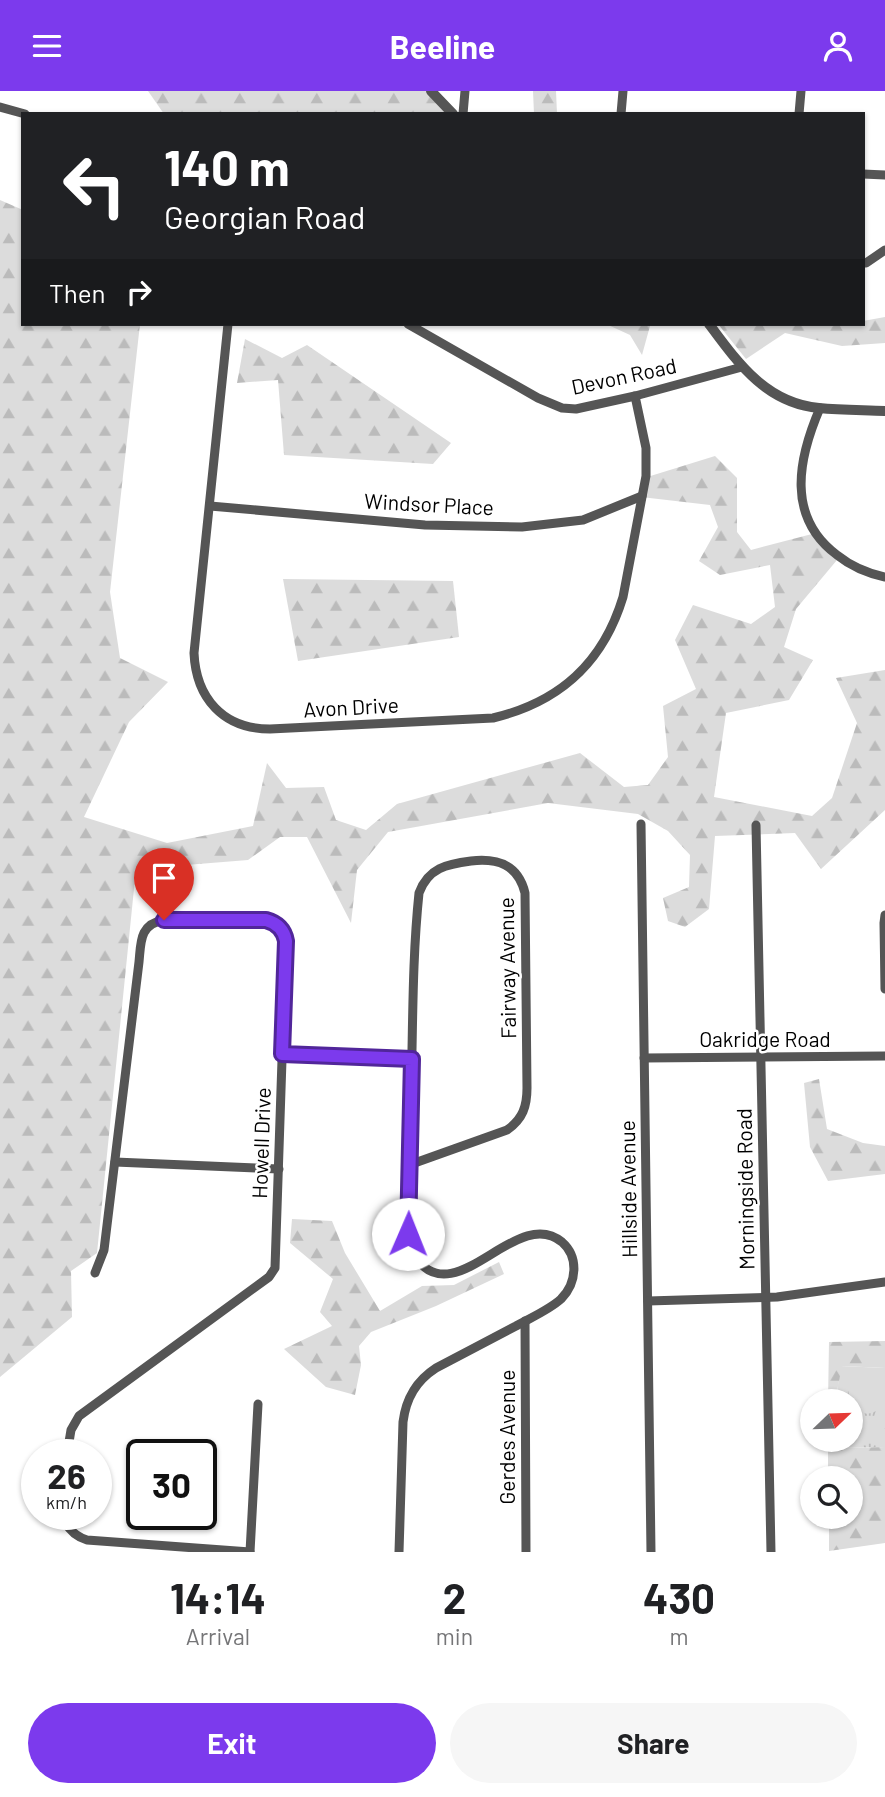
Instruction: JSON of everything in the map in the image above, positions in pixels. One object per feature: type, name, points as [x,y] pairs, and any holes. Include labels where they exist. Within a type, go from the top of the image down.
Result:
[{"type":"street","points":[[430,91],[451,112]]},
{"type":"street","points":[[463,112],[465,91]]},
{"type":"street","points":[[621,112],[623,91]]},
{"type":"street","points":[[799,112],[801,91]]},
{"type":"street","points":[[0,107],[21,113]]},
{"type":"street","points":[[865,174],[885,175]]},
{"type":"street","points":[[865,263],[885,250]]},
{"type":"street","name":"Avon Drive","points":[[228,326],[194,653],[197,676],[205,696],[227,717],[247,727],[270,729],[493,718],[526,709],[556,693],[569,682],[603,644],[623,597],[646,476],[646,448],[635,396]]},
{"type":"street","name":"Devon Road","points":[[412,326],[538,398],[562,408],[576,408],[635,396],[742,367]]},
{"type":"street","points":[[711,326],[742,367],[756,381],[778,396],[801,405],[820,408],[885,411]]},
{"type":"street","points":[[820,408],[809,433],[802,469],[800,487],[805,513],[813,529],[830,549],[854,567],[885,577]]},
{"type":"street","name":"Windsor Place","points":[[210,506],[425,525],[522,527],[583,520],[642,496]]},
{"type":"street","name":"Hillside Avenue","points":[[641,824],[651,1552]]},
{"type":"street","name":"Morningside Road","points":[[756,825],[771,1552]]},
{"type":"street","name":"Fairway Avenue","points":[[399,1552],[403,1422],[409,1397],[429,1373],[553,1304],[567,1291],[575,1268],[568,1250],[554,1237],[535,1234],[522,1238],[457,1273],[444,1274],[431,1271],[416,1258],[408,1241],[409,1165],[412,1059],[421,887],[434,871],[448,864],[486,860],[500,862],[512,869],[521,880],[526,899],[525,1108],[518,1120],[507,1130],[409,1165]]},
{"type":"street","points":[[885,915],[885,989]]},
{"type":"street","name":"Howell Drive","points":[[70,1439],[79,1416],[272,1275],[275,1265],[286,941],[284,933],[271,921],[164,920],[151,924],[145,931],[104,1250],[95,1273]]},
{"type":"street","points":[[282,1054],[412,1059]]},
{"type":"street","name":"Oakridge Road","points":[[644,1058],[885,1056]]},
{"type":"street","points":[[115,1163],[279,1169]]},
{"type":"street","points":[[649,1301],[766,1298],[885,1282]]},
{"type":"street","name":"Gerdes Avenue","points":[[525,1321],[526,1552]]},
{"type":"street","points":[[70,1530],[88,1540],[250,1552],[258,1405]]},
{"type":"green space","points":[[148,91],[428,91],[449,112],[163,112]]},
{"type":"green space","points":[[533,91],[556,91],[557,112],[534,112]]},
{"type":"green space","points":[[0,200],[21,209],[21,326],[140,326],[110,592],[120,658],[168,682],[129,722],[84,817],[167,843],[253,826],[267,763],[286,788],[324,787],[336,820],[366,830],[397,804],[580,753],[624,787],[648,785],[668,757],[663,706],[696,689],[675,640],[693,605],[751,624],[775,607],[770,565],[720,575],[699,561],[718,527],[710,505],[641,497],[644,478],[715,456],[737,478],[737,532],[751,550],[812,534],[837,560],[796,609],[784,647],[813,660],[789,700],[726,713],[714,797],[812,816],[832,798],[857,723],[836,678],[885,670],[885,810],[821,869],[795,833],[715,836],[709,909],[685,927],[668,921],[663,898],[689,887],[690,855],[668,831],[638,814],[548,803],[388,832],[357,870],[351,923],[307,837],[280,837],[248,860],[136,869],[97,1253],[71,1271],[72,1317],[0,1377]]},
{"type":"green space","points":[[885,317],[885,343],[842,346],[785,333],[746,359],[720,326],[865,326],[865,321]]},
{"type":"green space","points":[[610,326],[650,326],[642,355],[630,335]]},
{"type":"green space","points":[[245,339],[282,358],[307,345],[451,443],[433,464],[284,455],[278,380],[237,383]]},
{"type":"green space","points":[[283,579],[453,581],[459,637],[298,661]]},
{"type":"green space","points":[[819,1079],[827,1129],[863,1143],[885,1146],[885,1174],[828,1181],[810,1147],[804,1083]]},
{"type":"green space","points":[[292,1219],[332,1221],[345,1253],[380,1311],[422,1286],[454,1285],[499,1262],[504,1274],[436,1306],[371,1332],[359,1346],[361,1365],[355,1395],[326,1387],[284,1349],[332,1326],[320,1312],[333,1279],[290,1243]]},
{"type":"green space","points":[[885,1341],[885,1368],[842,1366],[837,1389],[828,1389],[829,1342]]},
{"type":"green space","points":[[841,1366],[885,1368],[885,1447],[863,1448],[863,1389],[837,1389]]},
{"type":"green space","points":[[849,1373],[880,1373],[885,1380],[885,1403],[873,1412],[863,1413],[863,1389],[848,1389],[846,1376]]},
{"type":"green space","points":[[885,1447],[885,1543],[829,1551],[829,1529],[863,1529],[863,1466],[828,1466],[828,1453],[863,1453],[863,1448]]},
{"type":"route","points":[[164,920],[266,920],[276,923],[284,933],[286,941],[282,1054],[412,1059],[408,1234]]}]
